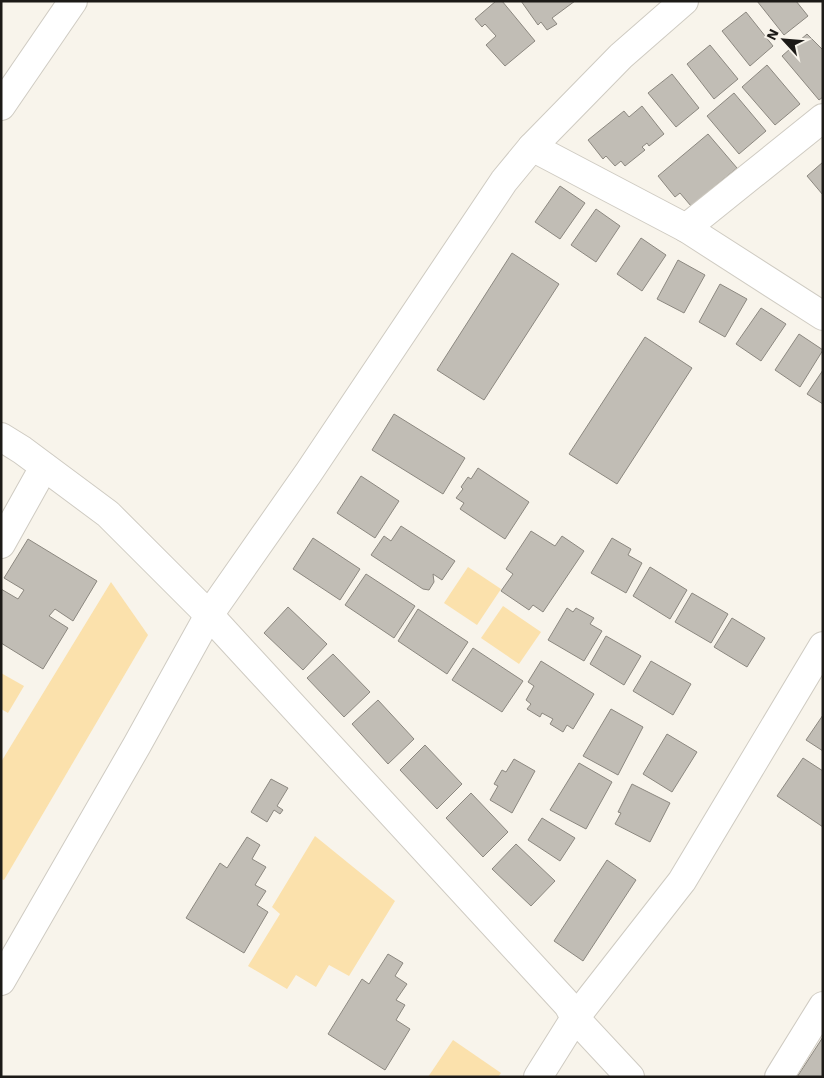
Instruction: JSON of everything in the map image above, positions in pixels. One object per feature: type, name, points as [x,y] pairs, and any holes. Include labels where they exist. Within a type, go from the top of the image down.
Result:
[{"type":"street","points":[[1,106],[73,1]]},
{"type":"street","points":[[1,981],[209,616],[309,472],[504,181],[532,147],[621,56],[684,1]]},
{"type":"street","points":[[686,228],[823,118]]},
{"type":"street","points":[[532,147],[686,228],[823,316]]},
{"type":"street","points":[[1,437],[44,466],[108,514],[209,616],[568,1005],[575,1018],[630,1077]]},
{"type":"street","points":[[1,544],[44,466]]},
{"type":"street","points":[[538,1077],[575,1018],[682,881],[823,646]]},
{"type":"street","points":[[780,1077],[823,1006]]},
{"type":"shaded area","points":[[468,567],[501,589],[477,625],[444,603]]},
{"type":"shaded area","points":[[111,582],[148,635],[4,880],[1,879],[1,762]]},
{"type":"shaded area","points":[[503,606],[541,632],[519,664],[481,638]]},
{"type":"shaded area","points":[[1,673],[24,686],[8,713],[1,709]]},
{"type":"shaded area","points":[[315,836],[395,901],[349,976],[329,965],[316,987],[296,975],[287,989],[248,966],[280,914],[272,907]]},
{"type":"shaded area","points":[[453,1040],[501,1073],[498,1077],[428,1077]]},
{"type":"building","points":[[496,1],[502,1],[535,41],[505,66],[486,45],[496,36],[485,24],[482,27],[475,19]]},
{"type":"building","points":[[521,1],[575,1],[552,18],[557,24],[547,30],[541,22],[538,25]]},
{"type":"building","points":[[757,1],[796,1],[808,16],[784,35]]},
{"type":"building","points":[[746,12],[773,46],[750,66],[722,31]]},
{"type":"building","points":[[807,34],[823,50],[823,97],[819,100],[782,56]]},
{"type":"building","points":[[710,45],[738,79],[714,99],[687,64]]},
{"type":"building","points":[[767,65],[800,104],[775,125],[742,87]]},
{"type":"building","points":[[672,74],[699,108],[676,127],[648,93]]},
{"type":"building","points":[[734,93],[766,131],[739,154],[707,116]]},
{"type":"building","points":[[642,106],[664,134],[649,146],[647,143],[642,147],[645,150],[625,166],[621,161],[615,166],[606,156],[603,159],[588,140],[624,111],[629,117]]},
{"type":"building","points":[[708,134],[737,168],[691,206],[680,193],[675,197],[658,176]]},
{"type":"building","points":[[823,162],[823,195],[807,176]]},
{"type":"building","points":[[560,186],[585,203],[560,239],[535,222]]},
{"type":"building","points":[[596,209],[620,226],[596,262],[571,245]]},
{"type":"building","points":[[641,238],[666,255],[642,291],[617,274]]},
{"type":"building","points":[[512,253],[559,284],[484,400],[437,370]]},
{"type":"building","points":[[678,260],[705,275],[684,313],[657,299]]},
{"type":"building","points":[[720,284],[747,299],[725,337],[699,322]]},
{"type":"building","points":[[761,308],[786,324],[761,361],[736,344]]},
{"type":"building","points":[[799,334],[823,350],[800,387],[775,370]]},
{"type":"building","points":[[645,337],[692,368],[617,484],[569,454]]},
{"type":"building","points":[[823,370],[823,404],[807,394]]},
{"type":"building","points":[[394,414],[465,458],[443,494],[372,450]]},
{"type":"building","points":[[478,468],[529,502],[505,539],[460,509],[464,503],[456,498],[463,489],[461,487],[468,477],[471,479]]},
{"type":"building","points":[[361,476],[399,501],[375,538],[337,513]]},
{"type":"building","points":[[401,526],[455,561],[442,580],[433,574],[434,582],[429,590],[423,589],[371,555],[384,536],[391,541]]},
{"type":"building","points":[[531,531],[555,546],[562,536],[584,551],[543,612],[533,605],[529,610],[501,591],[513,574],[506,569]]},
{"type":"building","points":[[313,538],[360,569],[340,600],[293,569]]},
{"type":"building","points":[[612,538],[631,549],[628,555],[642,563],[626,593],[591,573]]},
{"type":"building","points":[[28,539],[97,581],[73,621],[55,609],[49,616],[68,628],[43,669],[1,643],[1,589],[18,599],[24,590],[4,578]]},
{"type":"building","points":[[650,567],[687,590],[670,619],[633,596]]},
{"type":"building","points":[[366,574],[415,606],[394,638],[345,605]]},
{"type":"building","points":[[692,593],[728,614],[711,643],[675,622]]},
{"type":"building","points":[[288,607],[327,644],[303,670],[264,633]]},
{"type":"building","points":[[567,608],[573,612],[576,608],[594,618],[590,624],[602,631],[584,661],[548,640]]},
{"type":"building","points":[[418,609],[468,642],[447,674],[398,641]]},
{"type":"building","points":[[732,618],[765,638],[747,667],[714,647]]},
{"type":"building","points":[[606,636],[641,656],[624,685],[590,664]]},
{"type":"building","points":[[473,648],[523,681],[502,712],[452,680]]},
{"type":"building","points":[[333,654],[370,692],[344,717],[307,678]]},
{"type":"building","points":[[541,661],[594,694],[573,729],[567,725],[563,732],[550,724],[553,719],[542,713],[540,717],[527,709],[531,704],[526,700],[534,686],[528,682]]},
{"type":"building","points":[[651,661],[691,684],[673,715],[633,691]]},
{"type":"building","points":[[378,700],[414,739],[388,764],[352,724]]},
{"type":"building","points":[[611,709],[643,727],[618,775],[583,756]]},
{"type":"building","points":[[823,715],[823,751],[806,740]]},
{"type":"building","points":[[667,734],[697,752],[672,792],[643,774]]},
{"type":"building","points":[[425,745],[462,784],[437,809],[400,770]]},
{"type":"building","points":[[803,758],[823,771],[823,827],[777,796]]},
{"type":"building","points":[[514,759],[535,771],[512,813],[490,800],[498,786],[494,784],[502,770],[506,772]]},
{"type":"building","points":[[579,763],[612,782],[586,829],[550,810]]},
{"type":"building","points":[[271,779],[288,788],[277,806],[283,810],[280,814],[274,810],[267,822],[251,812]]},
{"type":"building","points":[[632,784],[670,803],[650,842],[615,824],[621,813],[618,812]]},
{"type":"building","points":[[471,793],[508,832],[483,857],[446,818]]},
{"type":"building","points":[[542,818],[575,838],[560,861],[528,840]]},
{"type":"building","points":[[247,837],[260,845],[252,859],[266,867],[255,885],[266,891],[257,905],[268,912],[244,953],[186,918],[220,863],[227,868]]},
{"type":"building","points":[[516,844],[555,881],[531,906],[492,869]]},
{"type":"building","points":[[607,860],[636,880],[583,961],[554,941]]},
{"type":"building","points":[[388,954],[403,963],[395,976],[407,984],[396,1000],[405,1005],[396,1020],[410,1029],[385,1070],[328,1034],[362,979],[369,984]]},
{"type":"building","points":[[823,1037],[823,1077],[797,1077]]}]
